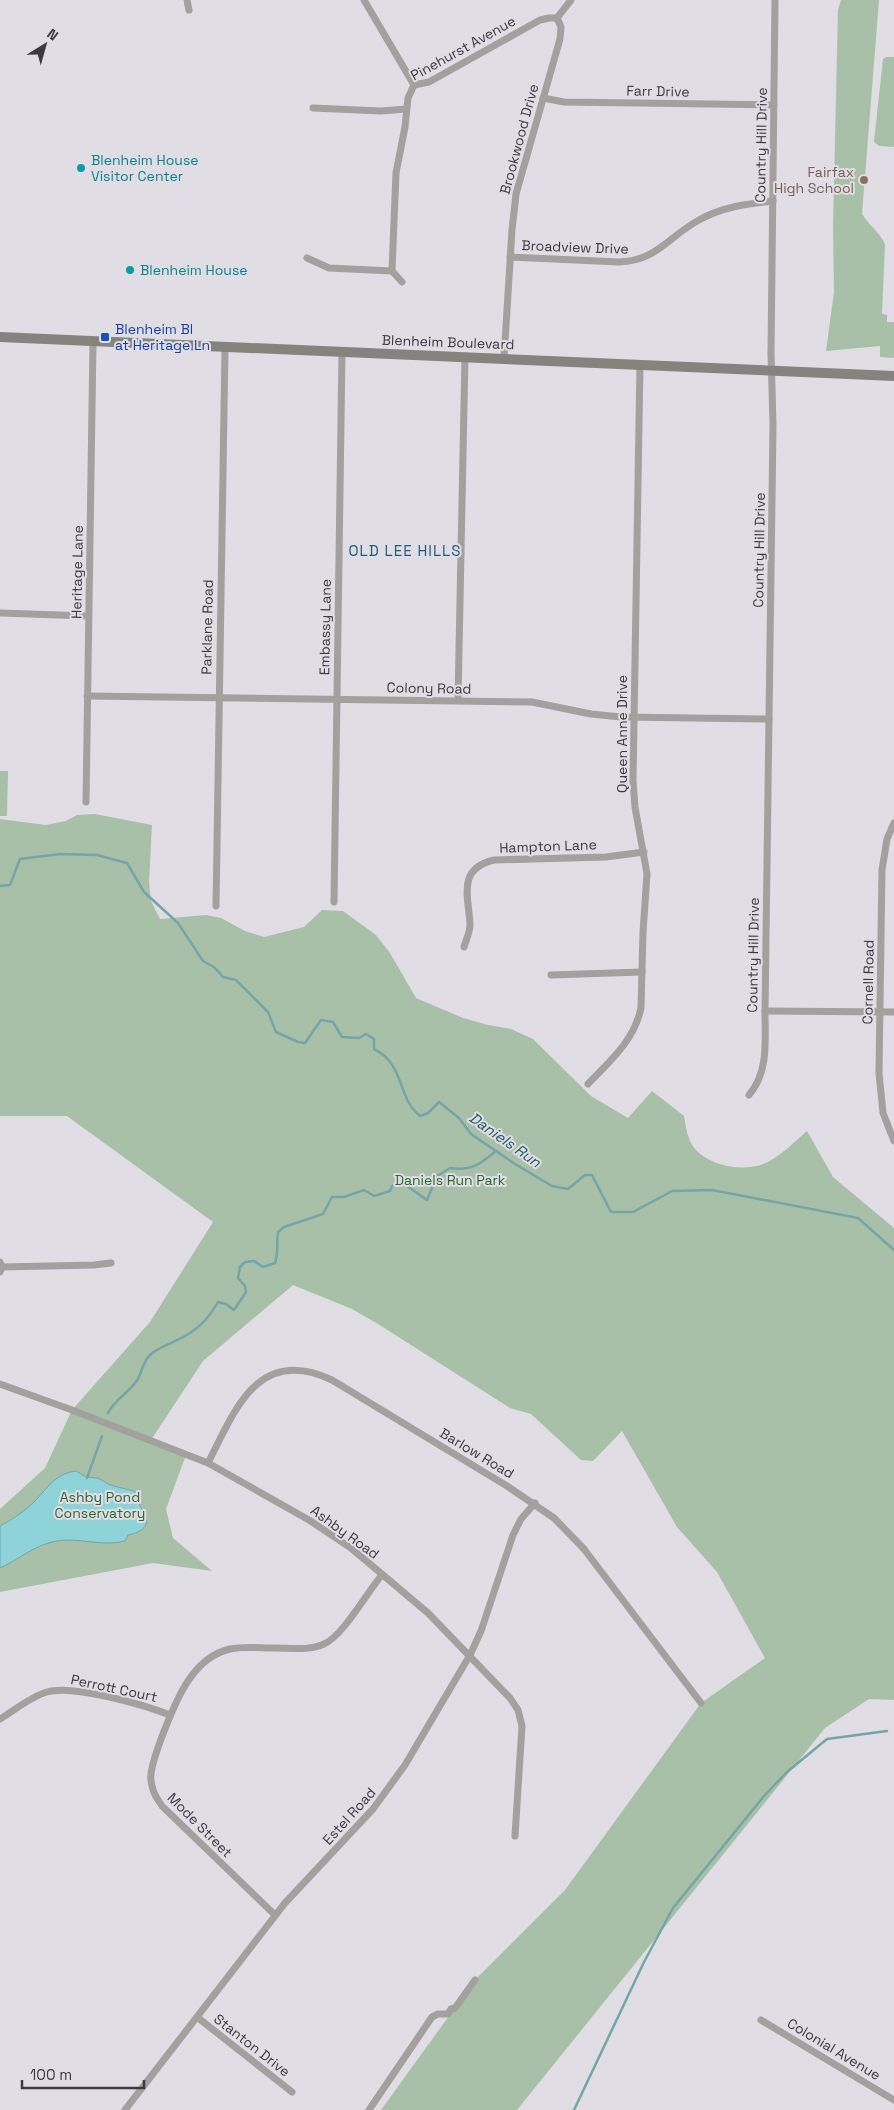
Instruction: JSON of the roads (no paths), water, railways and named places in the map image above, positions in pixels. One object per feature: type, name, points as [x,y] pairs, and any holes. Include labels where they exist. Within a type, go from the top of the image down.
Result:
[{"type":"main road","name":"Blenheim Boulevard","points":[[0,338],[465,356],[894,376]]},
{"type":"street","points":[[187,0],[189,10]]},
{"type":"street","points":[[364,0],[414,85]]},
{"type":"street","points":[[557,18],[571,0]]},
{"type":"street","name":"Country Hill Drive","points":[[749,1096],[760,1080],[764,1066],[773,454],[772,200],[775,0]]},
{"type":"street","name":"Pinehurst Avenue","points":[[392,271],[396,174],[405,127],[408,98],[414,85],[429,82],[540,20],[557,18]]},
{"type":"street","name":"Brookwood Drive","points":[[504,358],[516,194],[560,39],[561,27],[557,18]]},
{"type":"street","name":"Farr Drive","points":[[543,98],[564,102],[774,105]]},
{"type":"street","points":[[313,108],[381,111],[406,109]]},
{"type":"street","name":"Broadview Drive","points":[[510,257],[635,261],[654,254],[684,229],[712,213],[739,205],[772,200]]},
{"type":"street","points":[[307,258],[329,268],[392,271],[402,282]]},
{"type":"street","name":"Heritage Lane","points":[[86,802],[93,342]]},
{"type":"street","name":"Parklane Road","points":[[216,906],[225,348]]},
{"type":"street","name":"Embassy Lane","points":[[334,902],[342,352]]},
{"type":"street","points":[[458,700],[465,356]]},
{"type":"street","name":"Queen Anne Drive","points":[[588,1084],[625,1045],[635,1029],[641,1008],[643,932],[647,883],[644,852],[633,794],[640,364]]},
{"type":"street","points":[[0,613],[88,616]]},
{"type":"street","name":"Colony Road","points":[[88,696],[532,702],[591,714],[634,717],[769,719]]},
{"type":"street","name":"Cornell Road","points":[[894,823],[888,839],[882,870],[880,1012],[880,1095],[883,1113],[894,1141]]},
{"type":"street","name":"Hampton Lane","points":[[464,948],[470,931],[466,886],[471,875],[482,864],[494,860],[606,857],[644,852]]},
{"type":"street","points":[[552,975],[642,972]]},
{"type":"street","points":[[765,1011],[894,1012]]},
{"type":"street","points":[[1,1267],[94,1265],[111,1262]]},
{"type":"street","name":"Barlow Road","points":[[208,1463],[239,1404],[251,1388],[263,1379],[291,1371],[306,1371],[332,1380],[535,1503],[567,1530],[584,1549],[701,1703]]},
{"type":"street","name":"Ashby Road","points":[[0,1384],[208,1463],[309,1520],[351,1548],[428,1613],[470,1655],[516,1706],[521,1719],[521,1756],[515,1836]]},
{"type":"street","name":"Estel Road","points":[[125,2110],[276,1915],[385,1794],[405,1765],[470,1655],[481,1631],[513,1536],[521,1519],[535,1503]]},
{"type":"street","name":"Mode Street","points":[[276,1915],[186,1830],[156,1797],[152,1788],[150,1770],[170,1715],[193,1674],[210,1657],[223,1651],[243,1647],[304,1648],[325,1644],[338,1633],[382,1575]]},
{"type":"street","name":"Perrott Court","points":[[0,1718],[36,1696],[46,1692],[62,1690],[147,1706],[170,1715]]},
{"type":"street","points":[[369,2110],[432,2018],[438,2014],[448,2014],[455,2008],[475,1980]]},
{"type":"street","name":"Stanton Drive","points":[[197,2017],[292,2092]]},
{"type":"street","name":"Colonial Avenue","points":[[761,2020],[894,2100]]},
{"type":"water","points":[[76,1471],[86,1477],[98,1478],[110,1485],[134,1491],[147,1522],[144,1528],[128,1535],[125,1541],[104,1543],[67,1540],[48,1543],[0,1568],[0,1526],[28,1507],[58,1478],[69,1472]]},
{"type":"waterway","name":"Daniels Run","points":[[0,886],[10,885],[20,859],[60,854],[97,855],[127,863],[144,892],[178,923],[203,961],[214,967],[223,977],[236,980],[268,1012],[276,1032],[298,1042],[305,1043],[321,1020],[333,1022],[342,1037],[359,1038],[366,1034],[374,1039],[374,1049],[384,1055],[391,1063],[407,1100],[420,1116],[428,1113],[439,1102],[459,1118],[471,1134],[552,1186],[568,1189],[585,1175],[592,1175],[611,1212],[633,1212],[672,1191],[712,1190],[858,1218],[894,1250]]},
{"type":"waterway","points":[[108,1413],[135,1384],[150,1355],[159,1348],[184,1337],[196,1329],[206,1320],[218,1302],[226,1304],[234,1310],[246,1292],[245,1286],[238,1278],[240,1267],[245,1262],[254,1261],[263,1267],[275,1263],[278,1232],[284,1227],[323,1214],[332,1197],[344,1197],[364,1190],[374,1196],[390,1191],[392,1186],[400,1181],[427,1200],[437,1176],[450,1168],[464,1169],[475,1166],[496,1151]]},
{"type":"waterway","points":[[87,1478],[102,1436]]},
{"type":"waterway","points":[[574,2110],[644,1962],[673,1908],[764,1796],[787,1772],[827,1739],[887,1731]]},
{"type":"place","name":"Blenheim House Visitor Center","points":[[81,168]]},
{"type":"place","name":"Fairfax High School","points":[[864,180]]},
{"type":"place","name":"Blenheim House","points":[[130,270]]},
{"type":"place","name":"Blenheim Bl at Heritage Ln","points":[[105,337]]},
{"type":"district","name":"OLD LEE HILLS","points":[[405,551]]},
{"type":"park label","name":"Daniels Run Park","points":[[450,1180]]},
{"type":"park label","name":"Ashby Pond Conservatory","points":[[100,1505]]}]
